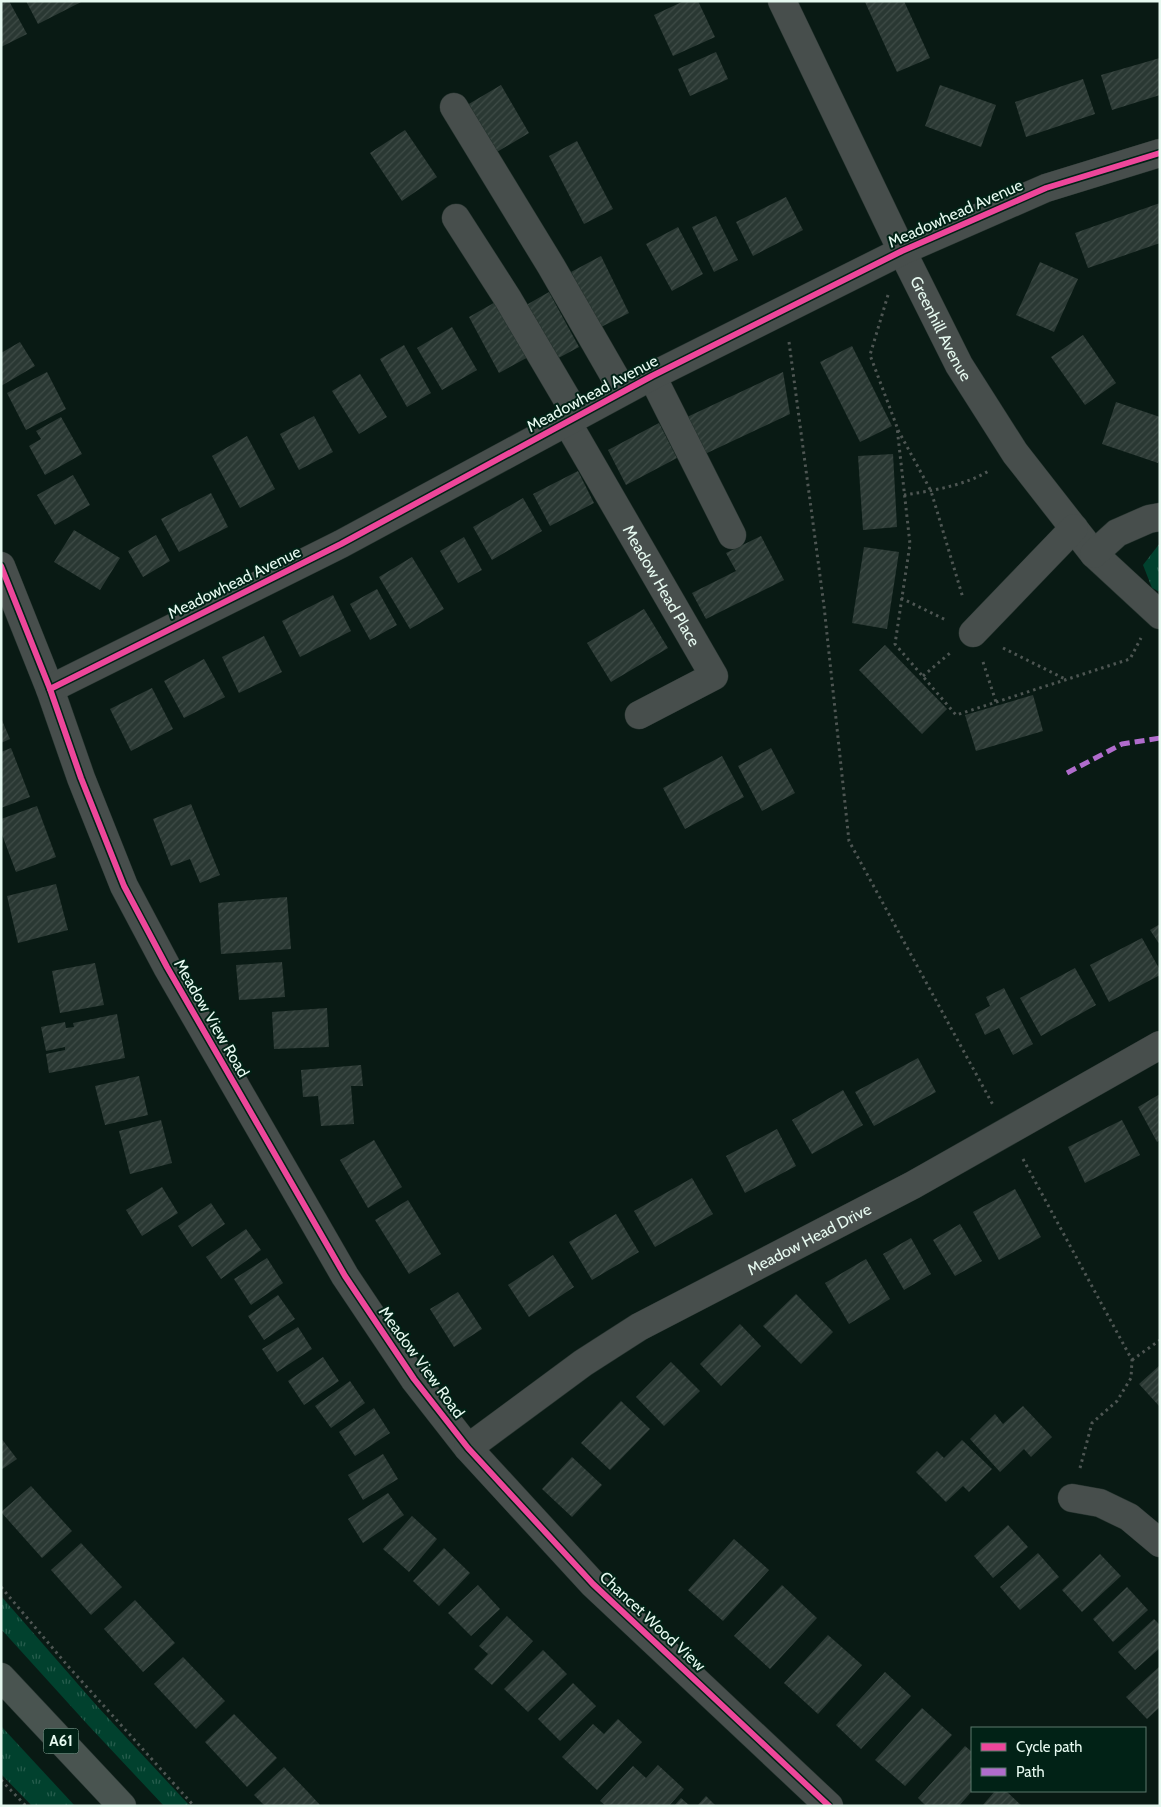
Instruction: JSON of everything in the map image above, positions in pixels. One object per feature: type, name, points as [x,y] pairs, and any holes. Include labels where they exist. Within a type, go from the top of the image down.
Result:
[{"type":"highway","name":"A61","points":[[1,1677],[122,1806]]},
{"type":"street","name":"Greenhill Avenue","points":[[782,1],[959,365],[1015,452],[1094,554],[1157,613]]},
{"type":"street","points":[[454,107],[551,266],[623,391]]},
{"type":"street","name":"Meadowhead Avenue","points":[[50,689],[341,544],[623,391],[902,250],[1046,188],[1160,153]]},
{"type":"street","points":[[456,218],[508,299],[572,419]]},
{"type":"street","points":[[652,376],[732,536]]},
{"type":"street","name":"Meadow Head Place","points":[[572,419],[714,676],[638,715]]},
{"type":"street","points":[[1094,554],[1117,533],[1149,519],[1160,517]]},
{"type":"street","points":[[973,632],[1074,528]]},
{"type":"street","name":"Meadow View Road","points":[[1,566],[50,689],[81,778],[124,886],[167,967],[345,1276],[414,1379],[468,1448]]},
{"type":"street","name":"Meadow Head Drive","points":[[468,1448],[582,1363],[639,1327],[913,1185],[1160,1044]]},
{"type":"street","name":"Chancet Wood View","points":[[468,1448],[593,1584],[829,1806]]},
{"type":"street","points":[[1072,1498],[1100,1503],[1129,1517],[1160,1543]]},
{"type":"path","points":[[902,250],[870,355],[896,427],[931,491],[996,702]]},
{"type":"path","points":[[785,309],[824,606],[849,840],[1132,1360],[1131,1378],[1117,1401],[1092,1423],[1072,1498]]},
{"type":"path","points":[[896,427],[910,544],[895,644],[956,715],[1130,659],[1157,613]]},
{"type":"path","points":[[904,495],[931,491],[980,476],[1015,452]]},
{"type":"path","points":[[1132,1360],[1160,1340]]},
{"type":"path","points":[[1,1587],[66,1665],[194,1806]]},
{"type":"path","points":[[1,1780],[26,1806]]},
{"type":"green space","points":[[1160,543],[1160,592],[1152,588],[1143,565]]},
{"type":"green space","points":[[1,1596],[97,1706],[190,1806],[164,1806],[1,1629]]},
{"type":"green space","points":[[1,1726],[75,1806],[32,1806],[1,1774]]},
{"type":"building","points":[[1,1],[9,1],[27,34],[1,47]]},
{"type":"building","points":[[26,1],[83,1],[38,24]]},
{"type":"building","points":[[684,1],[698,1],[715,37],[673,56],[654,15]]},
{"type":"building","points":[[904,1],[930,58],[897,72],[865,2]]},
{"type":"building","points":[[716,52],[728,79],[690,96],[678,69]]},
{"type":"building","points":[[1160,58],[1160,95],[1112,110],[1101,75]]},
{"type":"building","points":[[1083,79],[1095,114],[1026,137],[1015,102]]},
{"type":"building","points":[[501,85],[529,133],[490,156],[462,108]]},
{"type":"building","points":[[940,85],[996,105],[981,147],[925,126]]},
{"type":"building","points":[[405,130],[437,177],[402,201],[370,153]]},
{"type":"building","points":[[577,141],[613,209],[584,224],[549,156]]},
{"type":"building","points":[[786,197],[803,230],[753,256],[736,222]]},
{"type":"building","points":[[1160,203],[1160,243],[1088,268],[1075,233]]},
{"type":"building","points":[[716,216],[738,260],[714,272],[692,227]]},
{"type":"building","points":[[678,227],[703,274],[672,291],[646,244]]},
{"type":"building","points":[[601,256],[629,313],[599,328],[571,272]]},
{"type":"building","points":[[1040,262],[1078,279],[1054,332],[1016,315]]},
{"type":"building","points":[[549,292],[579,347],[551,362],[521,308]]},
{"type":"building","points":[[499,300],[530,356],[499,373],[469,317]]},
{"type":"building","points":[[452,327],[477,370],[442,390],[417,348]]},
{"type":"building","points":[[1083,335],[1116,383],[1085,405],[1051,357]]},
{"type":"building","points":[[20,342],[35,366],[1,386],[1,353]]},
{"type":"building","points":[[404,345],[431,393],[407,407],[380,359]]},
{"type":"building","points":[[852,346],[892,426],[860,442],[820,362]]},
{"type":"building","points":[[47,372],[66,409],[26,430],[7,393]]},
{"type":"building","points":[[783,372],[790,414],[705,454],[687,417]]},
{"type":"building","points":[[360,374],[387,417],[359,434],[332,391]]},
{"type":"building","points":[[1116,402],[1160,417],[1160,457],[1158,463],[1102,444]]},
{"type":"building","points":[[314,416],[333,452],[299,470],[280,434]]},
{"type":"building","points":[[61,417],[82,454],[45,475],[29,446],[41,439],[36,431]]},
{"type":"building","points":[[659,423],[677,458],[626,485],[608,450]]},
{"type":"building","points":[[247,436],[275,489],[240,508],[212,456]]},
{"type":"building","points":[[893,454],[897,527],[863,530],[858,456]]},
{"type":"building","points":[[578,471],[594,503],[550,526],[533,494]]},
{"type":"building","points":[[73,475],[90,505],[55,525],[37,495]]},
{"type":"building","points":[[211,493],[228,527],[179,552],[161,519]]},
{"type":"building","points":[[523,498],[542,531],[492,560],[473,527]]},
{"type":"building","points":[[74,530],[120,558],[100,590],[54,562]]},
{"type":"building","points":[[156,535],[170,561],[143,577],[128,551]]},
{"type":"building","points":[[761,536],[784,580],[706,619],[692,593],[736,571],[726,553]]},
{"type":"building","points":[[464,537],[482,570],[458,583],[440,551]]},
{"type":"building","points":[[864,547],[899,552],[887,629],[852,623]]},
{"type":"building","points":[[412,557],[444,609],[410,629],[379,577]]},
{"type":"building","points":[[377,589],[397,625],[370,640],[350,604]]},
{"type":"building","points":[[333,595],[351,631],[300,657],[282,621]]},
{"type":"building","points":[[644,609],[668,648],[611,682],[587,643]]},
{"type":"building","points":[[264,636],[282,672],[239,693],[222,657]]},
{"type":"building","points":[[885,645],[947,709],[922,734],[859,670]]},
{"type":"building","points":[[204,659],[225,697],[184,718],[164,681]]},
{"type":"building","points":[[152,688],[173,729],[131,751],[110,709]]},
{"type":"building","points":[[1033,695],[1043,731],[976,751],[965,715]]},
{"type":"building","points":[[1,718],[10,739],[1,743]]},
{"type":"building","points":[[11,748],[30,797],[1,808],[1,752]]},
{"type":"building","points":[[771,748],[795,793],[762,811],[738,766]]},
{"type":"building","points":[[722,756],[744,797],[685,829],[663,788]]},
{"type":"building","points":[[191,804],[220,875],[200,883],[190,859],[171,866],[153,819]]},
{"type":"building","points":[[37,806],[56,857],[16,872],[1,832],[1,819]]},
{"type":"building","points":[[56,884],[68,930],[18,943],[7,896]]},
{"type":"building","points":[[287,897],[291,949],[221,954],[218,903]]},
{"type":"building","points":[[1160,924],[1160,945],[1150,930]]},
{"type":"building","points":[[1142,938],[1160,970],[1160,975],[1109,1002],[1090,965]]},
{"type":"building","points":[[282,962],[285,997],[239,1000],[236,965]]},
{"type":"building","points":[[95,963],[104,1005],[60,1013],[52,971]]},
{"type":"building","points":[[1075,968],[1096,1005],[1041,1036],[1020,998]]},
{"type":"building","points":[[1004,988],[1033,1044],[1013,1055],[999,1028],[985,1035],[975,1014],[990,1006],[986,997]]},
{"type":"building","points":[[327,1008],[329,1047],[274,1049],[272,1012]]},
{"type":"building","points":[[117,1014],[125,1058],[49,1073],[46,1054],[65,1050],[65,1047],[46,1051],[41,1027],[65,1022],[66,1028],[74,1027],[73,1023]]},
{"type":"building","points":[[918,1058],[936,1092],[874,1126],[855,1092]]},
{"type":"building","points":[[361,1065],[363,1086],[351,1086],[354,1124],[321,1126],[318,1096],[303,1097],[301,1070]]},
{"type":"building","points":[[139,1076],[148,1115],[105,1125],[95,1086]]},
{"type":"building","points":[[843,1090],[863,1125],[812,1154],[792,1120]]},
{"type":"building","points":[[1160,1094],[1160,1140],[1157,1142],[1138,1107]]},
{"type":"building","points":[[161,1120],[172,1163],[130,1174],[119,1131]]},
{"type":"building","points":[[1122,1120],[1140,1155],[1085,1183],[1068,1147]]},
{"type":"building","points":[[777,1129],[796,1166],[745,1193],[726,1156]]},
{"type":"building","points":[[374,1140],[402,1187],[368,1208],[340,1160]]},
{"type":"building","points":[[692,1178],[713,1214],[655,1247],[634,1211]]},
{"type":"building","points":[[162,1187],[178,1213],[142,1236],[126,1210]]},
{"type":"building","points":[[1015,1189],[1041,1237],[999,1260],[973,1212]]},
{"type":"building","points":[[408,1200],[441,1254],[409,1274],[375,1220]]},
{"type":"building","points":[[211,1203],[225,1224],[192,1247],[178,1226]]},
{"type":"building","points":[[616,1214],[639,1252],[592,1280],[569,1242]]},
{"type":"building","points":[[960,1224],[982,1261],[955,1276],[933,1240]]},
{"type":"building","points":[[246,1229],[261,1250],[221,1279],[206,1257]]},
{"type":"building","points":[[911,1238],[931,1274],[904,1290],[883,1254]]},
{"type":"building","points":[[553,1255],[574,1287],[529,1317],[508,1285]]},
{"type":"building","points":[[267,1258],[283,1283],[251,1305],[234,1279]]},
{"type":"building","points":[[866,1259],[890,1299],[849,1324],[825,1283]]},
{"type":"building","points":[[458,1292],[482,1329],[454,1347],[430,1309]]},
{"type":"building","points":[[796,1294],[833,1332],[801,1364],[763,1326]]},
{"type":"building","points":[[278,1295],[295,1319],[264,1340],[248,1316]]},
{"type":"building","points":[[740,1324],[761,1346],[721,1386],[700,1364]]},
{"type":"building","points":[[298,1327],[312,1349],[277,1372],[262,1349]]},
{"type":"building","points":[[323,1357],[339,1381],[304,1405],[288,1381]]},
{"type":"building","points":[[671,1362],[700,1391],[664,1426],[636,1397]]},
{"type":"building","points":[[1160,1365],[1160,1407],[1139,1384]]},
{"type":"building","points":[[350,1381],[365,1403],[331,1428],[315,1406]]},
{"type":"building","points":[[621,1401],[650,1429],[610,1470],[581,1443]]},
{"type":"building","points":[[1023,1406],[1052,1437],[1031,1457],[1024,1449],[1000,1472],[970,1439],[995,1414],[1003,1424]]},
{"type":"building","points":[[374,1408],[390,1433],[355,1456],[339,1432]]},
{"type":"building","points":[[1,1438],[17,1459],[1,1470]]},
{"type":"building","points":[[962,1440],[992,1469],[969,1492],[963,1486],[946,1502],[916,1472],[937,1451],[944,1458]]},
{"type":"building","points":[[383,1454],[398,1479],[363,1500],[348,1475]]},
{"type":"building","points":[[572,1457],[602,1485],[572,1517],[542,1489]]},
{"type":"building","points":[[31,1486],[72,1531],[42,1558],[1,1512]]},
{"type":"building","points":[[388,1493],[404,1515],[363,1543],[348,1519]]},
{"type":"building","points":[[412,1516],[437,1539],[409,1572],[383,1549]]},
{"type":"building","points":[[1008,1525],[1028,1547],[993,1578],[974,1556]]},
{"type":"building","points":[[734,1539],[769,1570],[723,1621],[688,1590]]},
{"type":"building","points":[[81,1543],[122,1587],[91,1615],[51,1570]]},
{"type":"building","points":[[444,1548],[470,1573],[439,1606],[413,1581]]},
{"type":"building","points":[[1038,1553],[1059,1577],[1020,1610],[1000,1587]]},
{"type":"building","points":[[1100,1554],[1121,1576],[1082,1612],[1062,1590]]},
{"type":"building","points":[[478,1585],[500,1609],[471,1636],[448,1613]]},
{"type":"building","points":[[782,1585],[817,1618],[770,1669],[734,1636]]},
{"type":"building","points":[[1127,1587],[1148,1610],[1113,1642],[1093,1619]]},
{"type":"building","points":[[135,1600],[175,1643],[143,1672],[104,1629]]},
{"type":"building","points":[[507,1616],[533,1641],[492,1685],[474,1669],[488,1654],[479,1646]]},
{"type":"building","points":[[1154,1619],[1160,1625],[1160,1648],[1135,1670],[1118,1652]]},
{"type":"building","points":[[828,1635],[862,1665],[818,1714],[784,1683]]},
{"type":"building","points":[[543,1650],[567,1674],[528,1712],[504,1689]]},
{"type":"building","points":[[183,1657],[225,1701],[196,1729],[154,1684]]},
{"type":"building","points":[[1160,1666],[1160,1707],[1147,1719],[1126,1697]]},
{"type":"building","points":[[885,1672],[911,1696],[861,1749],[836,1725]]},
{"type":"building","points":[[573,1683],[596,1706],[560,1741],[538,1719]]},
{"type":"building","points":[[922,1708],[952,1735],[905,1786],[875,1760]]},
{"type":"building","points":[[234,1714],[277,1758],[247,1787],[205,1742]]},
{"type":"building","points":[[618,1719],[642,1742],[597,1790],[562,1757],[593,1724],[604,1734]]},
{"type":"building","points":[[965,1746],[971,1751],[971,1792],[959,1806],[926,1806],[918,1798]]},
{"type":"building","points":[[658,1765],[684,1789],[669,1806],[606,1806],[600,1801],[633,1766],[646,1778]]},
{"type":"building","points":[[284,1767],[321,1806],[265,1806],[254,1795]]},
{"type":"building","points":[[994,1792],[1007,1792],[1022,1806],[982,1806]]},
{"type":"building","points":[[706,1796],[716,1806],[697,1806]]},
{"type":"building","points":[[681,1798],[690,1806],[674,1806]]},
{"type":"marked path","points":[[1067,773],[1122,744],[1160,738]]},
{"type":"cycle path","points":[[50,689],[341,544],[652,376],[902,251],[1046,188],[1160,153]]},
{"type":"cycle path","points":[[1,566],[50,689],[81,778],[124,886],[167,967],[345,1276],[414,1379],[468,1448],[593,1584],[829,1806]]}]
